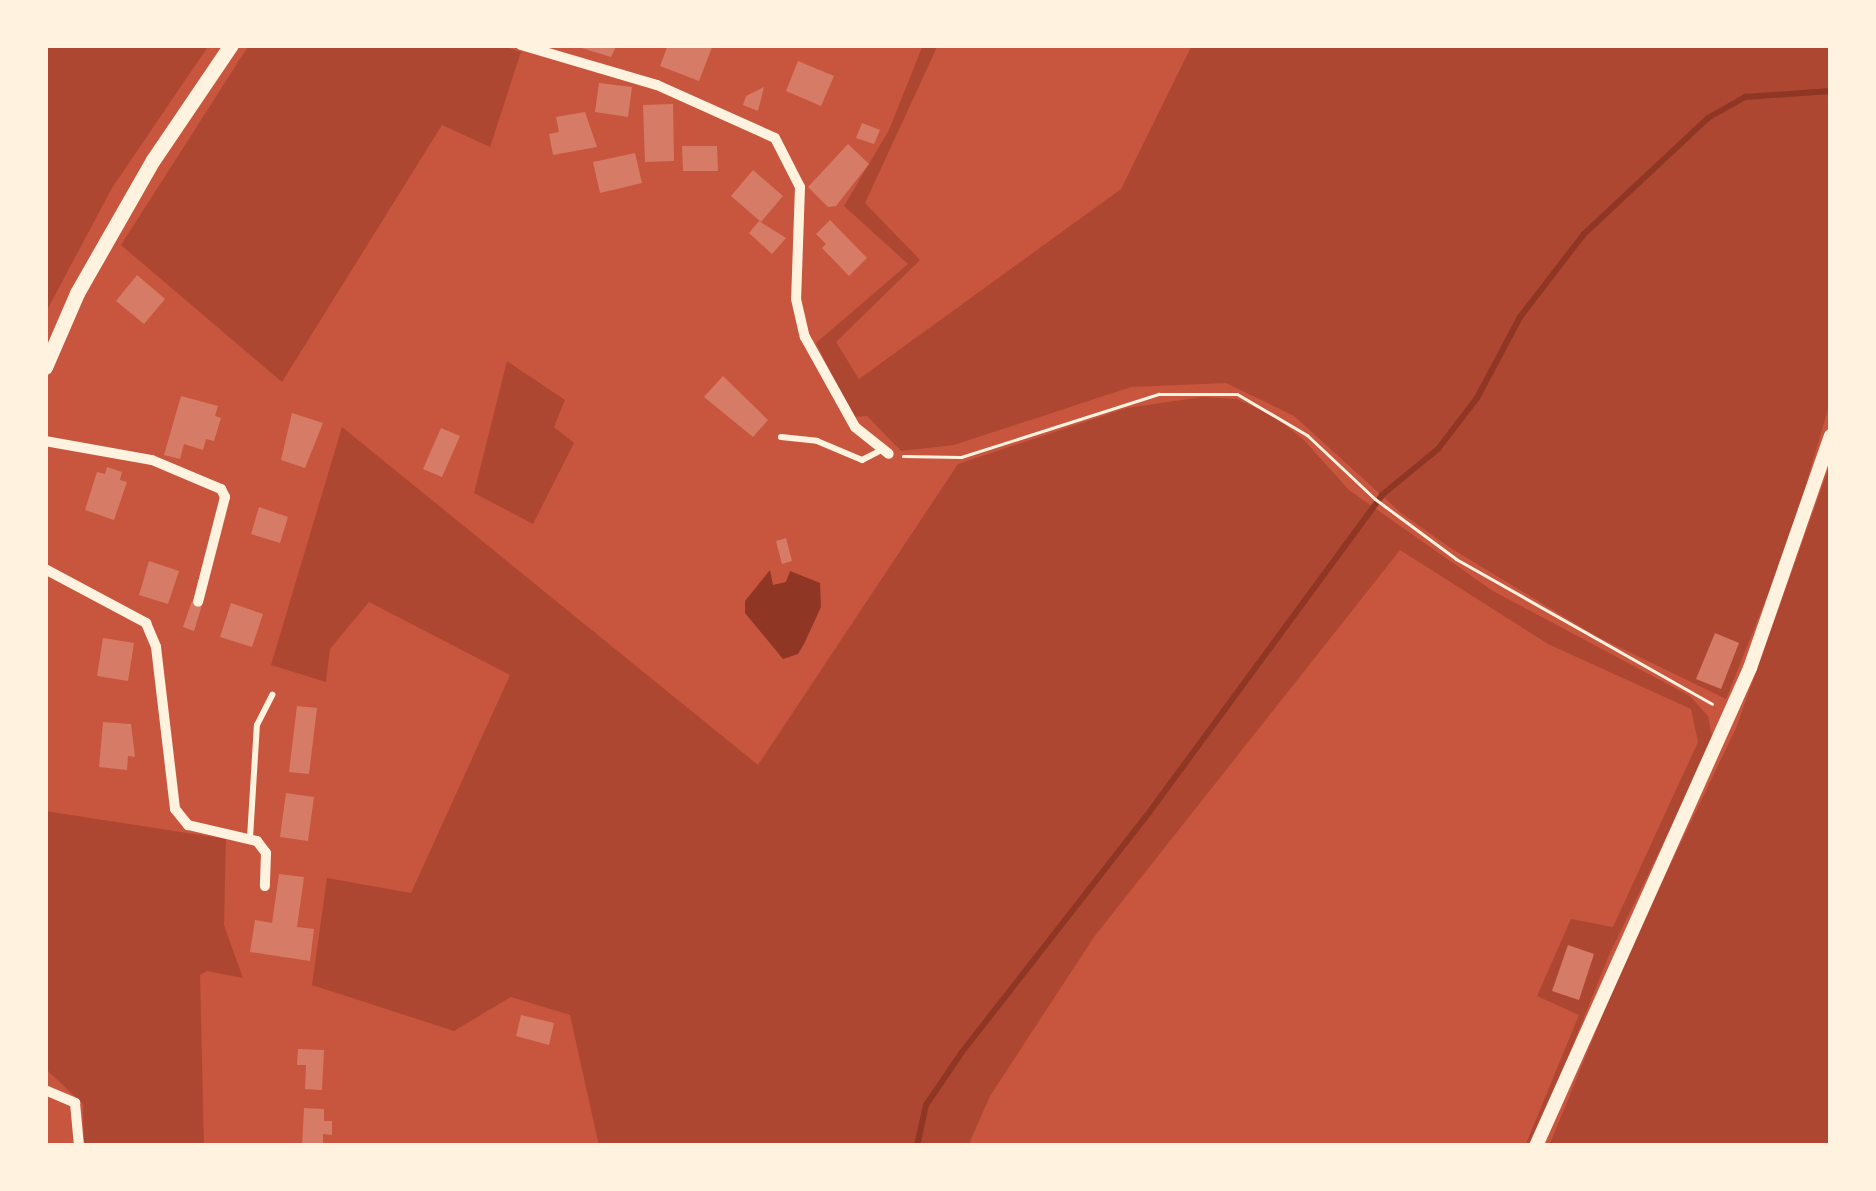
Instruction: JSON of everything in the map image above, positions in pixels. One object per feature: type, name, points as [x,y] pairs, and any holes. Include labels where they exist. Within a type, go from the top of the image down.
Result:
[{"type":"main road","points":[[45,367],[77,293],[153,160],[231,45]]},
{"type":"street","points":[[521,45],[657,85],[775,138],[800,187],[796,299],[805,337],[839,404],[885,453]]},
{"type":"street","points":[[1536,1146],[1731,714],[1800,534],[1831,436]]},
{"type":"street","points":[[45,441],[152,460],[221,489],[225,497],[198,602]]},
{"type":"street","points":[[45,569],[146,622],[160,673],[175,809],[188,825],[250,838],[266,854],[266,886]]},
{"type":"street","points":[[45,1090],[74,1103],[79,1146]]},
{"type":"lane","points":[[781,437],[817,441],[862,460],[885,453]]},
{"type":"lane","points":[[250,838],[257,724],[272,695]]},
{"type":"path","points":[[885,453],[961,457],[1103,410],[1201,390],[1237,394],[1263,405],[1307,435],[1375,499],[1456,560],[1731,714]]},
{"type":"shaded area","points":[[45,45],[209,45],[112,188],[45,314]]},
{"type":"shaded area","points":[[249,45],[499,45],[521,52],[490,147],[442,125],[282,382],[121,245]]},
{"type":"shaded area","points":[[923,45],[938,45],[865,203],[920,260],[836,342],[859,379],[1121,189],[1192,45],[1831,45],[1831,399],[1790,539],[1726,699],[1596,636],[1452,549],[1401,513],[1294,416],[1226,383],[1131,387],[954,445],[901,451],[867,416],[853,417],[816,343],[908,264],[844,206],[889,130]]},
{"type":"shaded area","points":[[507,361],[565,400],[554,427],[574,443],[533,524],[474,493]]},
{"type":"shaded area","points":[[1202,397],[1237,399],[1275,417],[1303,439],[1349,490],[1493,591],[1690,696],[1708,716],[1712,738],[1706,755],[1610,953],[1532,1146],[1525,1146],[1579,1015],[1537,996],[1571,919],[1613,927],[1698,742],[1691,709],[1548,644],[1400,550],[1094,937],[990,1096],[968,1146],[599,1146],[570,1015],[511,997],[454,1031],[312,985],[327,878],[411,893],[510,675],[369,602],[330,649],[326,682],[271,665],[342,427],[758,765],[958,464],[1127,408]]},
{"type":"shaded area","points":[[1831,462],[1831,1146],[1549,1146],[1628,953],[1736,728]]},
{"type":"shaded area","points":[[770,570],[773,585],[786,582],[790,571],[820,583],[821,607],[804,644],[798,654],[783,659],[745,613],[745,601]]},
{"type":"shaded area","points":[[45,811],[226,839],[224,925],[243,978],[207,971],[200,975],[204,1146],[84,1146],[83,1104],[48,1071]]},
{"type":"building","points":[[572,45],[617,45],[611,57]]},
{"type":"building","points":[[668,45],[713,45],[699,81],[660,66]]},
{"type":"building","points":[[798,61],[834,76],[821,106],[786,91]]},
{"type":"building","points":[[599,83],[632,87],[628,117],[595,112]]},
{"type":"building","points":[[764,87],[758,111],[743,105],[746,96]]},
{"type":"building","points":[[673,104],[674,161],[645,162],[643,105]]},
{"type":"building","points":[[585,112],[597,147],[553,155],[549,134],[559,132],[556,117]]},
{"type":"building","points":[[862,123],[880,130],[874,144],[856,138]]},
{"type":"building","points":[[848,144],[869,164],[836,206],[828,207],[808,187]]},
{"type":"building","points":[[682,146],[717,146],[718,171],[683,171]]},
{"type":"building","points":[[635,153],[642,183],[600,193],[593,162]]},
{"type":"building","points":[[753,170],[783,196],[761,222],[731,196]]},
{"type":"building","points":[[830,220],[867,258],[849,276],[822,248],[826,244],[816,234]]},
{"type":"building","points":[[759,221],[786,238],[772,254],[749,233]]},
{"type":"building","points":[[137,275],[165,299],[144,324],[116,301]]},
{"type":"building","points":[[723,376],[768,420],[753,437],[704,397]]},
{"type":"building","points":[[181,396],[218,406],[215,416],[221,418],[214,441],[206,439],[203,450],[184,444],[180,459],[164,455]]},
{"type":"building","points":[[292,413],[323,423],[305,468],[281,460]]},
{"type":"building","points":[[441,428],[460,436],[442,477],[423,469]]},
{"type":"building","points":[[107,467],[122,472],[120,480],[127,482],[114,520],[85,510],[97,472],[105,474]]},
{"type":"building","points":[[259,507],[288,517],[280,543],[251,534]]},
{"type":"building","points":[[786,538],[792,561],[782,564],[776,541]]},
{"type":"building","points":[[149,561],[179,571],[168,604],[139,595]]},
{"type":"building","points":[[192,601],[202,605],[194,631],[183,627]]},
{"type":"building","points":[[231,603],[263,614],[252,647],[220,637]]},
{"type":"building","points":[[1715,633],[1739,643],[1721,689],[1696,679]]},
{"type":"building","points":[[103,638],[134,643],[128,681],[97,676]]},
{"type":"building","points":[[297,706],[317,708],[309,774],[289,772]]},
{"type":"building","points":[[103,722],[131,724],[135,757],[128,756],[127,770],[99,767]]},
{"type":"building","points":[[286,793],[314,797],[308,841],[280,837]]},
{"type":"building","points":[[279,874],[304,877],[297,927],[314,929],[310,961],[250,952],[255,920],[272,923]]},
{"type":"building","points":[[1568,945],[1594,954],[1579,1000],[1552,991]]},
{"type":"building","points":[[521,1015],[554,1023],[549,1045],[516,1036]]},
{"type":"building","points":[[298,1049],[324,1050],[322,1090],[305,1089],[306,1065],[297,1065]]},
{"type":"building","points":[[304,1108],[324,1109],[324,1121],[332,1121],[332,1135],[323,1134],[323,1146],[302,1146]]},
{"type":"waterway","points":[[917,1146],[926,1105],[962,1052],[1145,818],[1382,495],[1438,449],[1477,398],[1520,317],[1584,234],[1708,118],[1745,97],[1831,91]]}]
